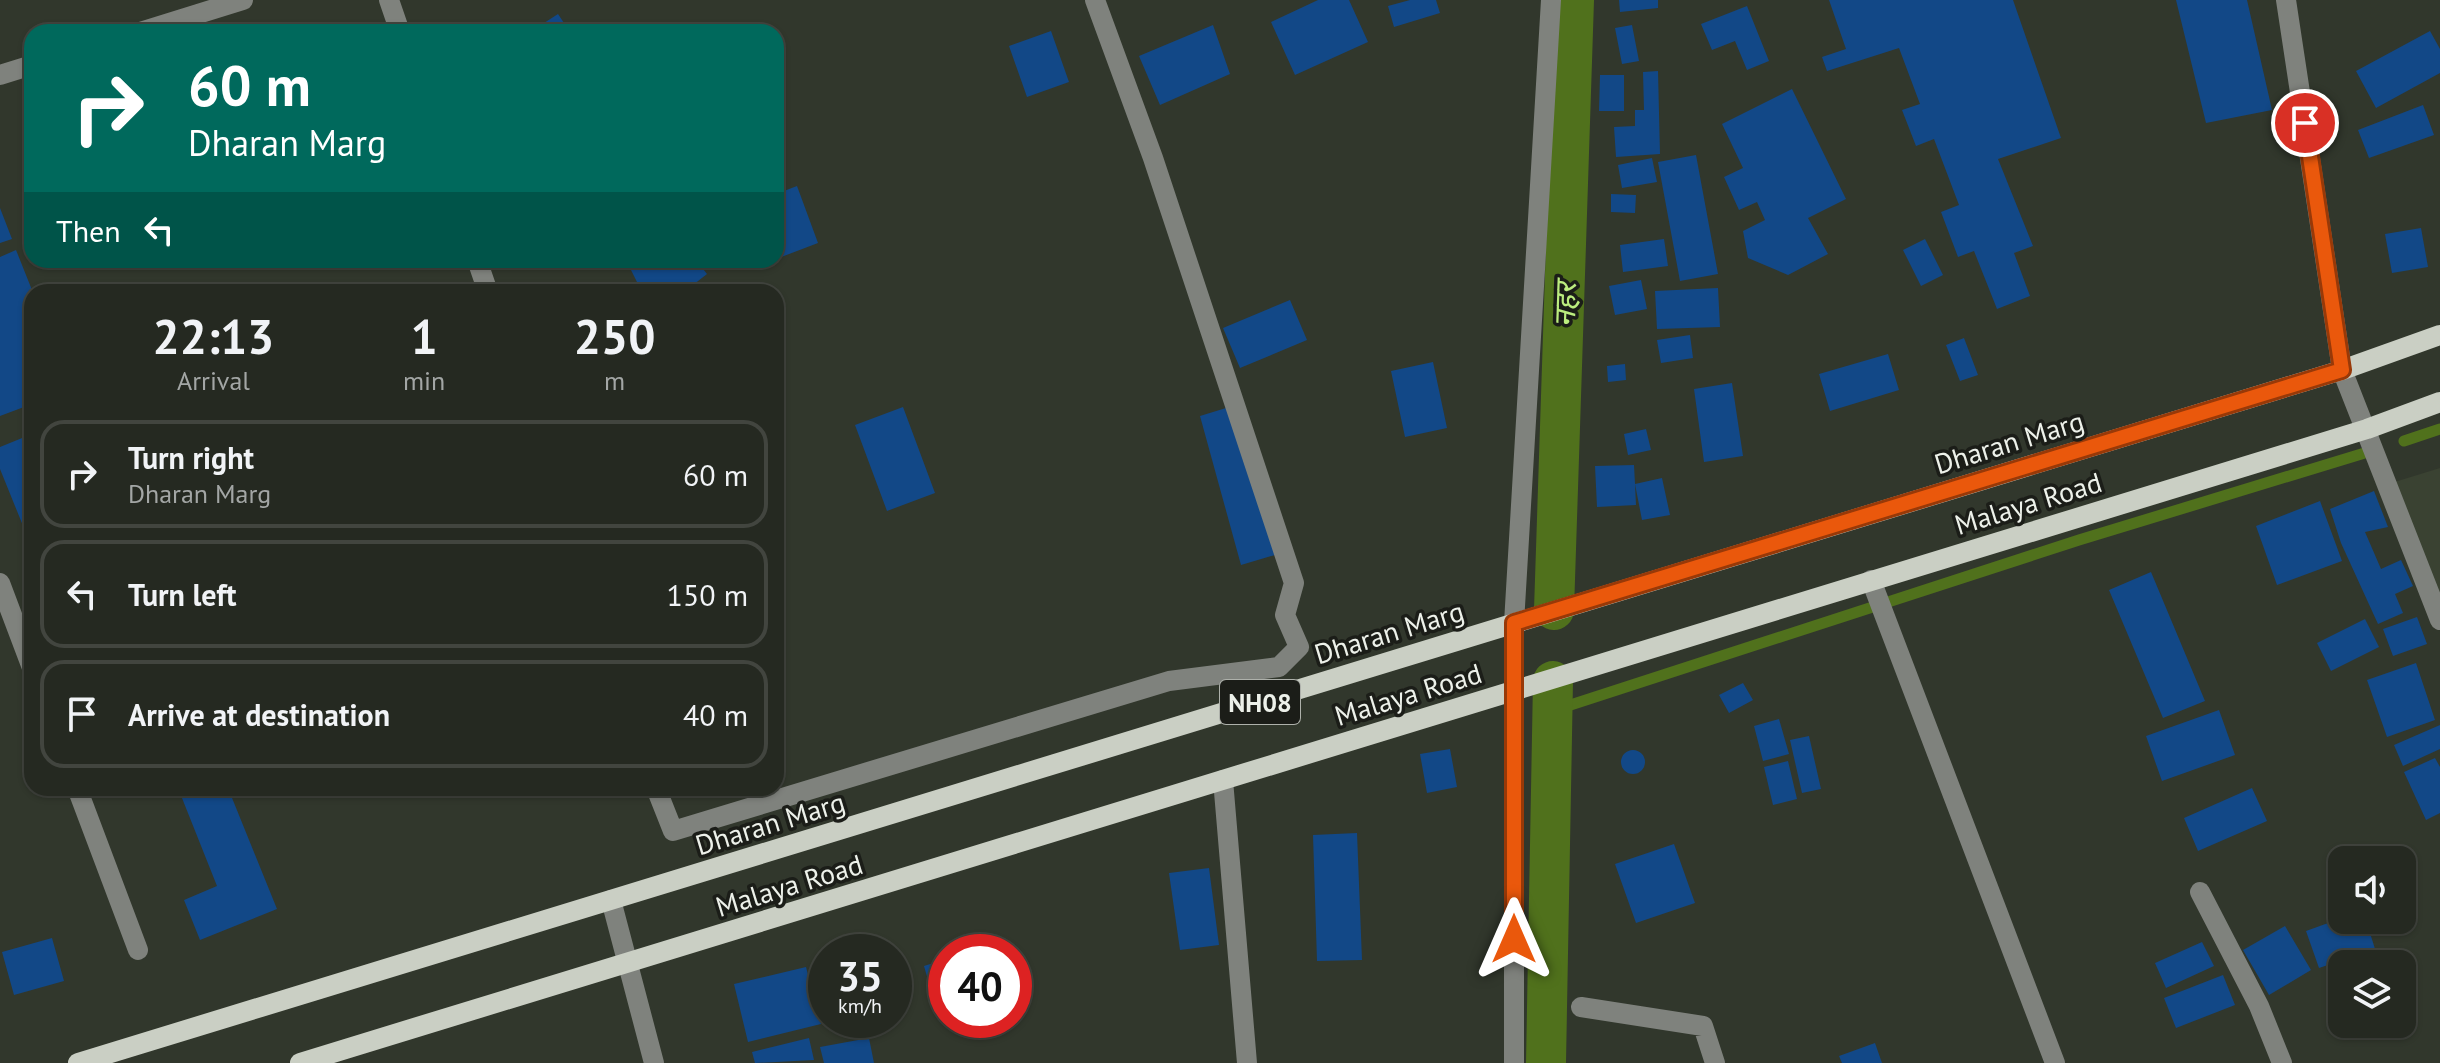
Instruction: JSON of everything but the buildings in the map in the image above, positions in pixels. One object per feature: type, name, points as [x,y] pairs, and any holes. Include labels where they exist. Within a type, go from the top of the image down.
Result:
[{"type":"main road","name":"Dharan Marg","points":[[78,1063],[2342,370],[2440,335]]},
{"type":"main road","name":"Malaya Road","points":[[300,1063],[2367,429],[2440,402]]},
{"type":"street","points":[[166,24],[243,0]]},
{"type":"street","points":[[389,0],[397,24]]},
{"type":"street","points":[[659,796],[673,831],[1169,681],[1279,667],[1299,647],[1285,615],[1294,583],[1153,158],[1095,0]]},
{"type":"street","points":[[1514,1063],[1514,623],[1551,0]]},
{"type":"street","points":[[2286,0],[2342,370],[2440,620]]},
{"type":"street","points":[[0,75],[24,68]]},
{"type":"street","points":[[1871,580],[2055,1063]]},
{"type":"street","points":[[0,583],[24,647]]},
{"type":"street","points":[[1223,780],[1247,1063]]},
{"type":"street","points":[[80,796],[138,950]]},
{"type":"street","points":[[2200,892],[2259,1006],[2282,1063]]},
{"type":"street","points":[[611,900],[654,1063]]},
{"type":"street","points":[[1581,1007],[1703,1026],[1715,1063]]},
{"type":"shaded area","points":[[2440,468],[2440,603],[2388,484]]},
{"type":"waterway","name":"नहर","points":[[1554,610],[1574,0]]},
{"type":"waterway","points":[[2404,441],[2440,429]]},
{"type":"waterway","points":[[1552,711],[2079,540],[2368,452]]},
{"type":"waterway","name":"नहर","points":[[1546,1063],[1553,681]]},
{"type":"route","points":[[1514,939],[1514,623],[2342,370],[2305,123]]}]
